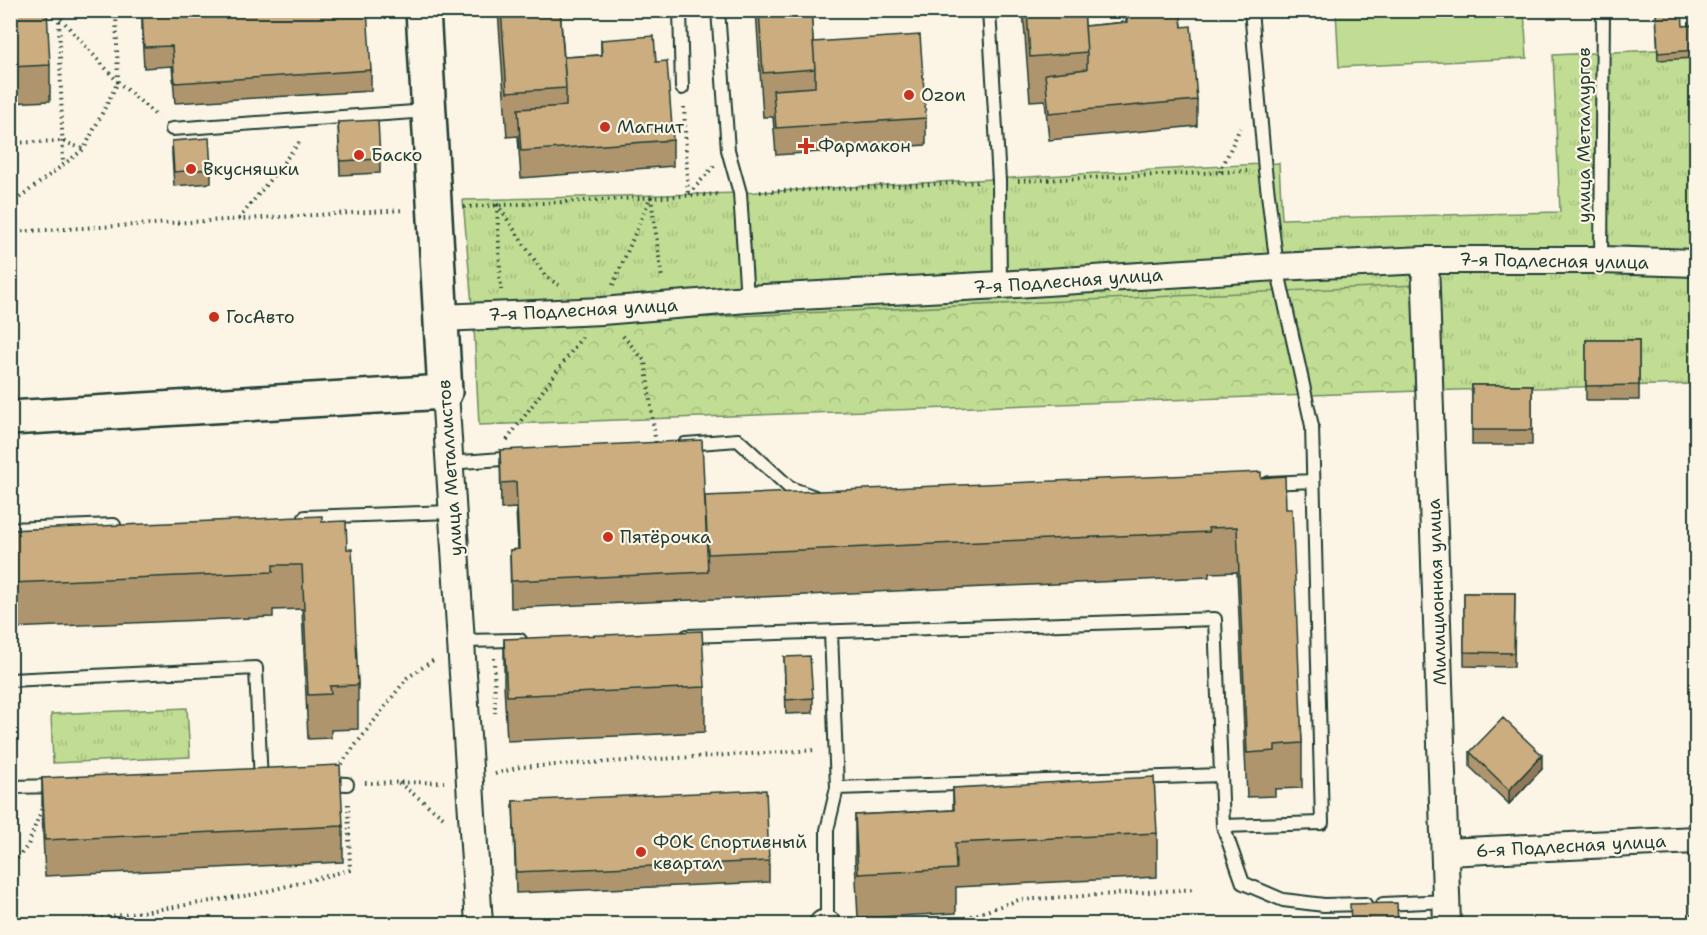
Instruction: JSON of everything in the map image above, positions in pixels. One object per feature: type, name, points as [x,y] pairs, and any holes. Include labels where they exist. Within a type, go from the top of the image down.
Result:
[{"type":"street","name":"улица Металлистов","points":[[423,10],[449,464],[479,924]]},
{"type":"street","name":"7-я Подлесная улица","points":[[441,318],[602,311],[747,299],[1425,260],[1601,260],[1696,263]]},
{"type":"street","name":"Милиционная улица","points":[[1425,260],[1447,913]]},
{"type":"street","points":[[10,418],[445,392]]},
{"type":"street","name":"6-я Подлесная улица","points":[[1446,852],[1696,840]]},
{"type":"lane","points":[[680,10],[682,88]]},
{"type":"lane","points":[[718,10],[728,150],[740,193],[747,299]]},
{"type":"lane","points":[[989,10],[999,181],[1000,285]]},
{"type":"lane","points":[[1222,826],[1322,824],[1312,426],[1277,267],[1257,92],[1251,10]]},
{"type":"lane","name":"улица Металлургов","points":[[1601,260],[1603,10]]},
{"type":"lane","points":[[171,129],[429,111]]},
{"type":"lane","points":[[656,447],[738,440],[790,488],[823,500]]},
{"type":"lane","points":[[449,464],[527,457]]},
{"type":"lane","points":[[1253,484],[1313,481]]},
{"type":"lane","points":[[297,518],[452,512]]},
{"type":"lane","points":[[10,529],[130,525]]},
{"type":"lane","points":[[680,636],[1215,619],[1222,826],[1243,883],[1284,900],[1447,913]]},
{"type":"lane","points":[[825,924],[827,830],[837,788],[831,633]]},
{"type":"lane","points":[[461,641],[529,640]]},
{"type":"lane","points":[[10,680],[256,668],[260,784]]},
{"type":"lane","points":[[837,788],[1221,775]]},
{"type":"lane","points":[[320,783],[347,784]]},
{"type":"lane","points":[[10,787],[73,786]]},
{"type":"path","points":[[53,10],[118,82],[171,129]]},
{"type":"path","points":[[63,10],[59,17],[63,165]]},
{"type":"path","points":[[10,205],[84,149],[118,82],[116,10]]},
{"type":"path","points":[[682,88],[688,195]]},
{"type":"path","points":[[1220,172],[1257,92]]},
{"type":"path","points":[[238,219],[316,119]]},
{"type":"path","points":[[10,143],[62,141],[84,149]]},
{"type":"path","points":[[688,195],[728,150]]},
{"type":"path","points":[[10,232],[651,196],[1265,170]]},
{"type":"path","points":[[651,196],[665,306]]},
{"type":"path","points":[[492,460],[602,311],[651,196]]},
{"type":"path","points":[[497,204],[546,277],[602,311],[645,361],[656,447]]},
{"type":"path","points":[[497,204],[502,316]]},
{"type":"path","points":[[320,783],[407,678],[461,641]]},
{"type":"path","points":[[494,641],[495,718]]},
{"type":"path","points":[[66,924],[256,894],[350,870],[347,784],[470,782],[520,767],[835,749]]},
{"type":"path","points":[[495,763],[495,774]]},
{"type":"path","points":[[399,783],[473,840]]},
{"type":"path","points":[[10,868],[28,845],[50,786]]},
{"type":"path","points":[[825,924],[958,921],[1018,900],[1196,890]]},
{"type":"green space","points":[[1336,11],[1524,11],[1527,58],[1339,67]]},
{"type":"green space","points":[[1696,48],[1696,384],[1419,391],[474,328],[463,200],[740,193],[1279,163],[1282,219],[1560,212],[1553,55]]},
{"type":"green space","points":[[1417,285],[1419,391],[479,425],[474,328]]},
{"type":"green space","points":[[187,708],[190,757],[53,763],[51,714]]},
{"type":"building","points":[[10,10],[47,10],[50,65],[10,67]]},
{"type":"building","points":[[159,10],[367,10],[371,70],[175,83],[172,46],[144,47],[142,12]]},
{"type":"building","points":[[501,10],[560,10],[566,88],[507,92]]},
{"type":"building","points":[[759,10],[811,10],[815,69],[763,73]]},
{"type":"building","points":[[1027,10],[1084,10],[1087,52],[1030,57]]},
{"type":"building","points":[[1126,10],[1180,10],[1182,27],[1191,26],[1197,100],[1049,113],[1045,74],[1087,69],[1085,26],[1127,22]]},
{"type":"building","points":[[1656,10],[1682,10],[1683,26],[1696,25],[1696,50],[1658,53]]},
{"type":"building","points":[[920,35],[926,118],[776,128],[773,90],[815,87],[813,42]]},
{"type":"building","points":[[654,36],[656,62],[667,61],[673,140],[521,151],[518,109],[566,106],[564,57],[602,55],[601,40]]},
{"type":"building","points":[[378,120],[380,159],[340,161],[338,122]]},
{"type":"building","points":[[209,138],[211,169],[174,172],[172,141]]},
{"type":"building","points":[[1586,340],[1639,340],[1639,385],[1586,386]]},
{"type":"building","points":[[1472,385],[1532,385],[1532,430],[1472,430]]},
{"type":"building","points":[[702,440],[708,572],[511,581],[510,550],[519,549],[516,482],[501,483],[500,450]]},
{"type":"building","points":[[1261,472],[1261,478],[1285,476],[1286,509],[1292,509],[1302,743],[1275,745],[1275,751],[1247,753],[1237,527],[1208,528],[1209,532],[708,554],[705,496]]},
{"type":"building","points":[[322,516],[322,522],[346,521],[347,549],[352,549],[358,685],[330,686],[331,694],[308,695],[302,565],[273,565],[273,572],[10,583],[10,530]]},
{"type":"building","points":[[1464,593],[1515,593],[1514,653],[1464,652]]},
{"type":"building","points":[[702,631],[705,687],[507,696],[504,639]]},
{"type":"building","points":[[810,656],[813,698],[786,700],[784,657]]},
{"type":"building","points":[[1503,718],[1542,755],[1509,790],[1470,752]]},
{"type":"building","points":[[340,765],[343,826],[45,840],[42,778]]},
{"type":"building","points":[[1154,777],[1157,833],[955,843],[956,869],[858,874],[855,815],[954,810],[953,788]]},
{"type":"building","points":[[766,790],[769,861],[516,872],[513,801]]},
{"type":"building","points":[[1691,887],[1696,887],[1696,924],[1692,924]]},
{"type":"building","points":[[1397,903],[1398,924],[1351,924],[1350,904]]},
{"type":"place","name":"Ozon","points":[[909,95]]},
{"type":"place","name":"Магнит","points":[[605,127]]},
{"type":"place","name":"Фармакон","points":[[806,146]]},
{"type":"place","name":"Баско","points":[[359,155]]},
{"type":"place","name":"Вкусняшки","points":[[191,169]]},
{"type":"place","name":"ГосАвто","points":[[214,317]]},
{"type":"place","name":"Пятёрочка","points":[[608,537]]},
{"type":"place","name":"ФОК Спортивный квартал","points":[[641,852]]}]
